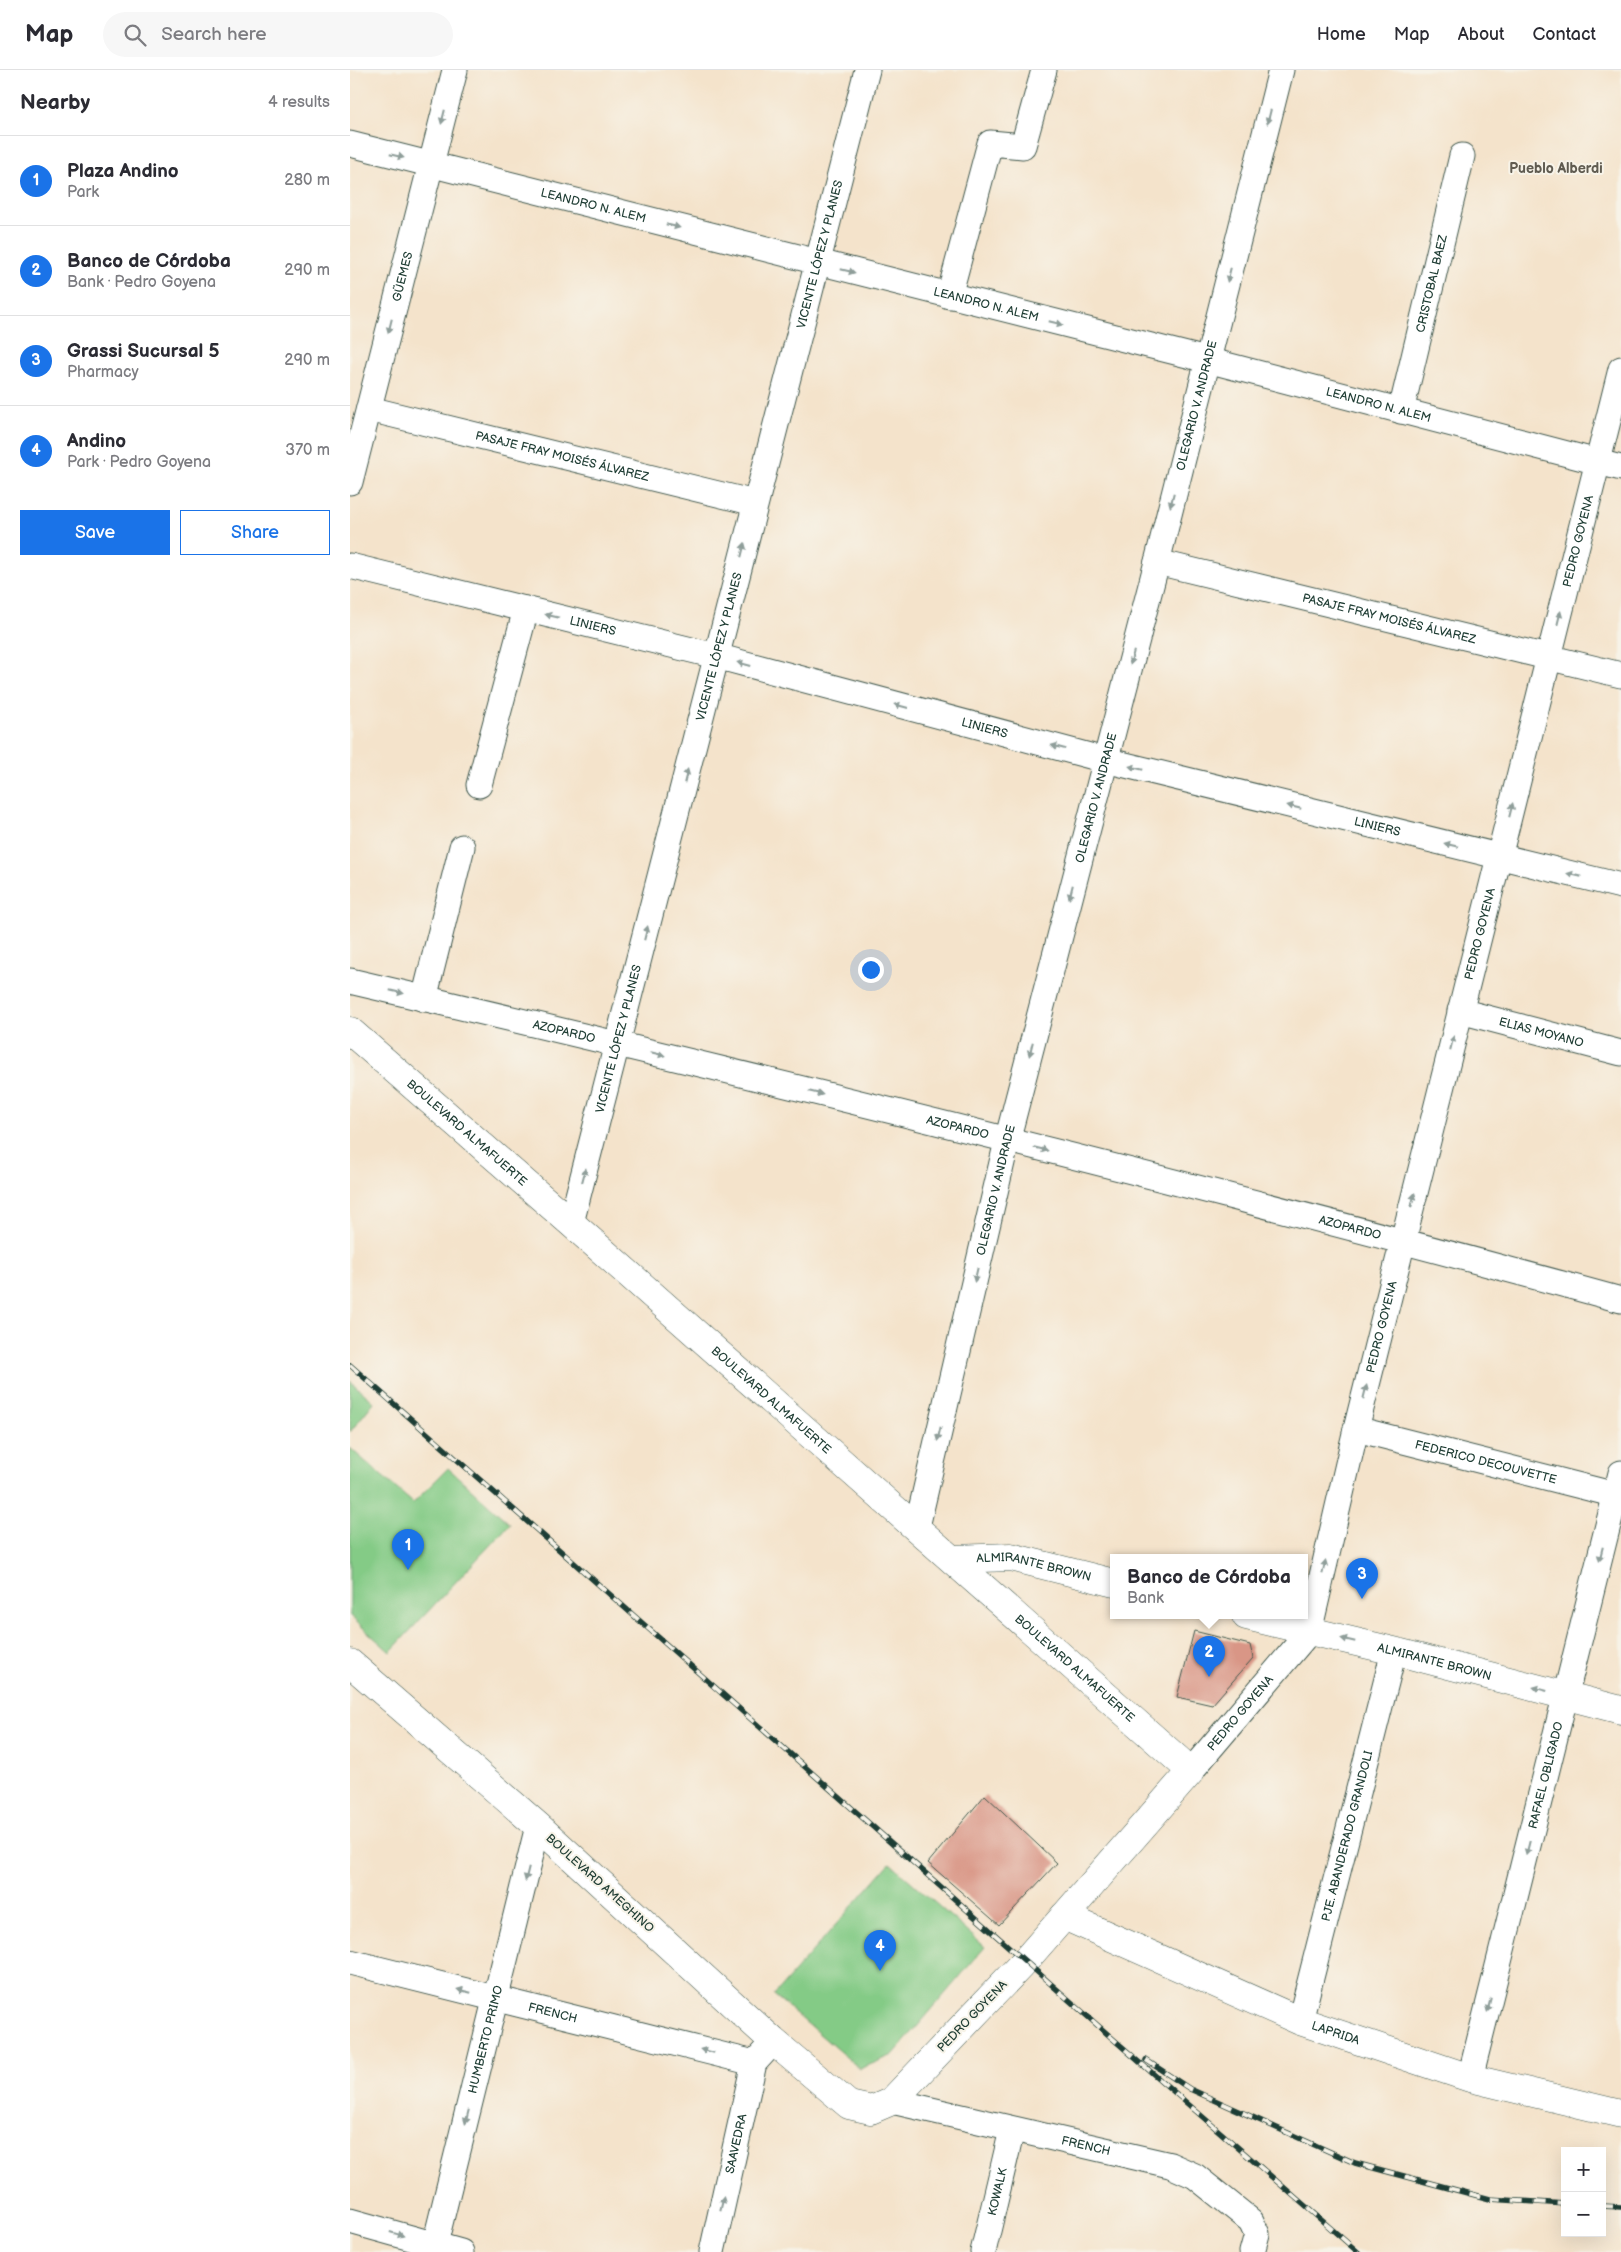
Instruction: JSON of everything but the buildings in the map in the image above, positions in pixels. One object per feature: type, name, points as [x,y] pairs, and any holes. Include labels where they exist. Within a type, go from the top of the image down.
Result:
[{"type":"main road","name":"BOULEVARD ALMAFUERTE","points":[[350,1031],[917,1526],[1191,1771]]},
{"type":"main road","name":"ALMIRANTE BROWN","points":[[953,1559],[1010,1557],[1110,1582]]},
{"type":"main road","name":"ALMIRANTE BROWN","points":[[1258,1619],[1394,1651],[1621,1710]]},
{"type":"main road","name":"BOULEVARD AMEGHINO","points":[[350,1663],[538,1826],[773,2041],[849,2105]]},
{"type":"main road","name":"PEDRO GOYENA","points":[[849,2105],[870,2110],[892,2100],[1025,1961],[1191,1771]]},
{"type":"main road","name":"LAPRIDA","points":[[1064,1916],[1300,2021],[1470,2078],[1621,2114]]},
{"type":"street","name":"GÜEMES","points":[[350,482],[455,70]]},
{"type":"street","name":"VICENTE LÓPEZ Y PLANES","points":[[571,1223],[867,70]]},
{"type":"street","points":[[949,296],[990,143],[1023,146],[1044,70]]},
{"type":"street","name":"OLEGARIO V. ANDRADE","points":[[917,1526],[1007,1141],[1157,562],[1281,70]]},
{"type":"street","name":"LEANDRO N. ALEM","points":[[350,144],[1207,360],[1609,465]]},
{"type":"street","name":"CRISTOBAL BAEZ","points":[[1401,411],[1462,156]]},
{"type":"street","name":"PEDRO GOYENA","points":[[1191,1771],[1309,1632],[1356,1429],[1549,657],[1609,465],[1621,369]]},
{"type":"street","name":"PASAJE FRAY MOISÉS ÁLVAREZ","points":[[368,409],[755,503]]},
{"type":"street","name":"PASAJE FRAY MOISÉS ÁLVAREZ","points":[[1157,562],[1621,675]]},
{"type":"street","name":"LINIERS","points":[[350,566],[716,656],[1105,760],[1621,886]]},
{"type":"street","points":[[479,785],[526,610]]},
{"type":"street","points":[[424,999],[462,848]]},
{"type":"street","name":"AZOPARDO","points":[[350,981],[618,1044],[1007,1141],[1403,1241],[1621,1300]]},
{"type":"street","name":"ELIAS MOYANO","points":[[1460,1010],[1621,1053]]},
{"type":"street","name":"FEDERICO DECOUVETTE","points":[[1356,1429],[1618,1484]]},
{"type":"street","name":"RAFAEL OBLIGADO","points":[[1470,2078],[1618,1484]]},
{"type":"street","name":"PJE. ABANDERADO GRANDOLI","points":[[1300,2021],[1394,1651]]},
{"type":"street","name":"HUMBERTO PRIMO","points":[[433,2248],[538,1826]]},
{"type":"street","name":"FRENCH","points":[[350,1962],[754,2063]]},
{"type":"street","name":"SAAVEDRA","points":[[712,2252],[754,2063],[773,2041]]},
{"type":"street","name":"FRENCH","points":[[892,2100],[1012,2130],[1170,2165],[1195,2176],[1251,2221],[1254,2243]]},
{"type":"street","name":"KOWALK","points":[[983,2252],[1012,2130]]},
{"type":"street","points":[[350,2221],[433,2248],[461,2252]]},
{"type":"green space","points":[[350,1381],[374,1402],[350,1432]]},
{"type":"green space","points":[[350,1448],[413,1503],[448,1468],[510,1524],[390,1652],[350,1616]]},
{"type":"green space","points":[[890,1863],[985,1947],[893,2055],[860,2069],[774,1995]]},
{"type":"railway","points":[[350,1365],[1112,2038],[1358,2252]]},
{"type":"railway","points":[[1146,2060],[1190,2089],[1355,2163],[1490,2199],[1561,2204]]},
{"type":"railway","points":[[1606,2206],[1621,2207]]},
{"type":"place","name":"Plaza Andino","points":[[408,1570]]},
{"type":"place","name":"Grassi Sucursal 5","points":[[1362,1599]]},
{"type":"place","name":"Banco de Córdoba","points":[[1209,1677]]},
{"type":"place","name":"Andino","points":[[880,1971]]},
{"type":"district","name":"Pueblo Alberdi","points":[[1556,168]]}]
